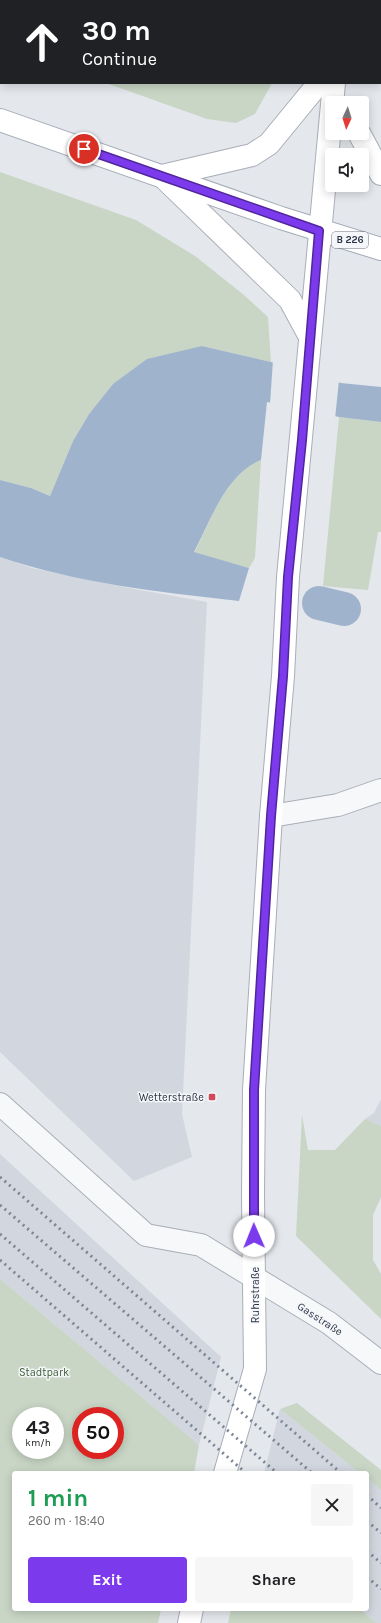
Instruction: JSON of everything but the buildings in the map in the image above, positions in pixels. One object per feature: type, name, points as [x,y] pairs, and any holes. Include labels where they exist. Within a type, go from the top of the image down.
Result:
[{"type":"main road","points":[[162,176],[231,161],[252,154],[269,144],[318,84]]},
{"type":"main road","name":"Ruhrstraße","points":[[226,1471],[255,1369],[253,1194],[254,1090],[271,816],[283,676],[288,577],[302,440],[319,231],[335,84]]},
{"type":"main road","points":[[336,84],[342,96]]},
{"type":"main road","name":"B 226","points":[[0,120],[319,231],[381,249]]},
{"type":"main road","points":[[363,140],[381,174]]},
{"type":"main road","points":[[162,176],[290,300],[310,337]]},
{"type":"main road","points":[[189,1623],[192,1611]]},
{"type":"street","points":[[271,816],[338,805],[381,790]]},
{"type":"street","points":[[0,1104],[146,1235],[201,1245],[255,1279]]},
{"type":"street","name":"Gasstraße","points":[[255,1279],[329,1323],[381,1363]]},
{"type":"shaded area","points":[[0,557],[32,568],[207,602],[182,1114],[192,1157],[134,1181],[0,1052]]},
{"type":"shaded area","points":[[381,1099],[381,1126],[365,1119],[374,1113]]},
{"type":"shaded area","points":[[0,1154],[221,1357],[199,1445],[0,1279]]},
{"type":"shaded area","points":[[280,1409],[358,1471],[264,1471]]},
{"type":"shaded area","points":[[369,1480],[381,1490],[381,1623],[376,1623],[362,1611],[369,1611]]},
{"type":"green space","points":[[109,84],[271,84],[255,114],[236,123],[207,119]]},
{"type":"green space","points":[[0,172],[136,220],[195,256],[244,295],[268,317],[271,362],[202,346],[113,384],[89,414],[73,441],[50,496],[31,488],[0,480]]},
{"type":"green space","points":[[339,417],[381,422],[381,532],[378,532],[368,590],[323,586]]},
{"type":"green space","points":[[261,460],[255,558],[249,568],[194,553],[213,513],[228,487],[248,467]]},
{"type":"green space","points":[[302,1115],[308,1150],[335,1150],[365,1119],[381,1126],[381,1197],[373,1215],[373,1260],[381,1274],[381,1319],[296,1236]]},
{"type":"green space","name":"Stadtpark","points":[[0,1279],[199,1445],[194,1471],[12,1471],[12,1611],[161,1611],[158,1623],[0,1623]]},
{"type":"green space","points":[[297,1403],[381,1470],[381,1490],[369,1480],[369,1471],[358,1471],[280,1409]]},
{"type":"green space","points":[[231,1611],[362,1611],[376,1623],[228,1623]]},
{"type":"water","points":[[202,346],[271,362],[341,383],[381,387],[381,422],[339,417],[267,402],[261,460],[248,467],[228,487],[213,513],[194,552],[249,568],[239,601],[148,590],[88,580],[58,574],[0,557],[0,480],[31,488],[50,496],[73,441],[89,414],[113,384],[147,359]]},
{"type":"pier","points":[[273,360],[339,380],[335,419],[270,404]]},
{"type":"waterway","points":[[319,603],[344,609]]},
{"type":"railway","points":[[0,1177],[339,1471]]},
{"type":"railway","points":[[0,1205],[310,1471]]},
{"type":"railway","points":[[0,1234],[275,1471]]},
{"type":"railway","points":[[0,1260],[244,1471]]},
{"type":"railway","points":[[369,1497],[381,1508]]},
{"type":"railway","points":[[369,1523],[381,1533]]},
{"type":"railway","points":[[369,1553],[381,1563]]},
{"type":"railway","points":[[369,1579],[381,1589]]},
{"type":"place","name":"Wetterstraße","points":[[212,1097]]},
{"type":"route","points":[[84,149],[319,231],[302,440],[288,577],[283,676],[271,816],[254,1090],[254,1236]]}]
